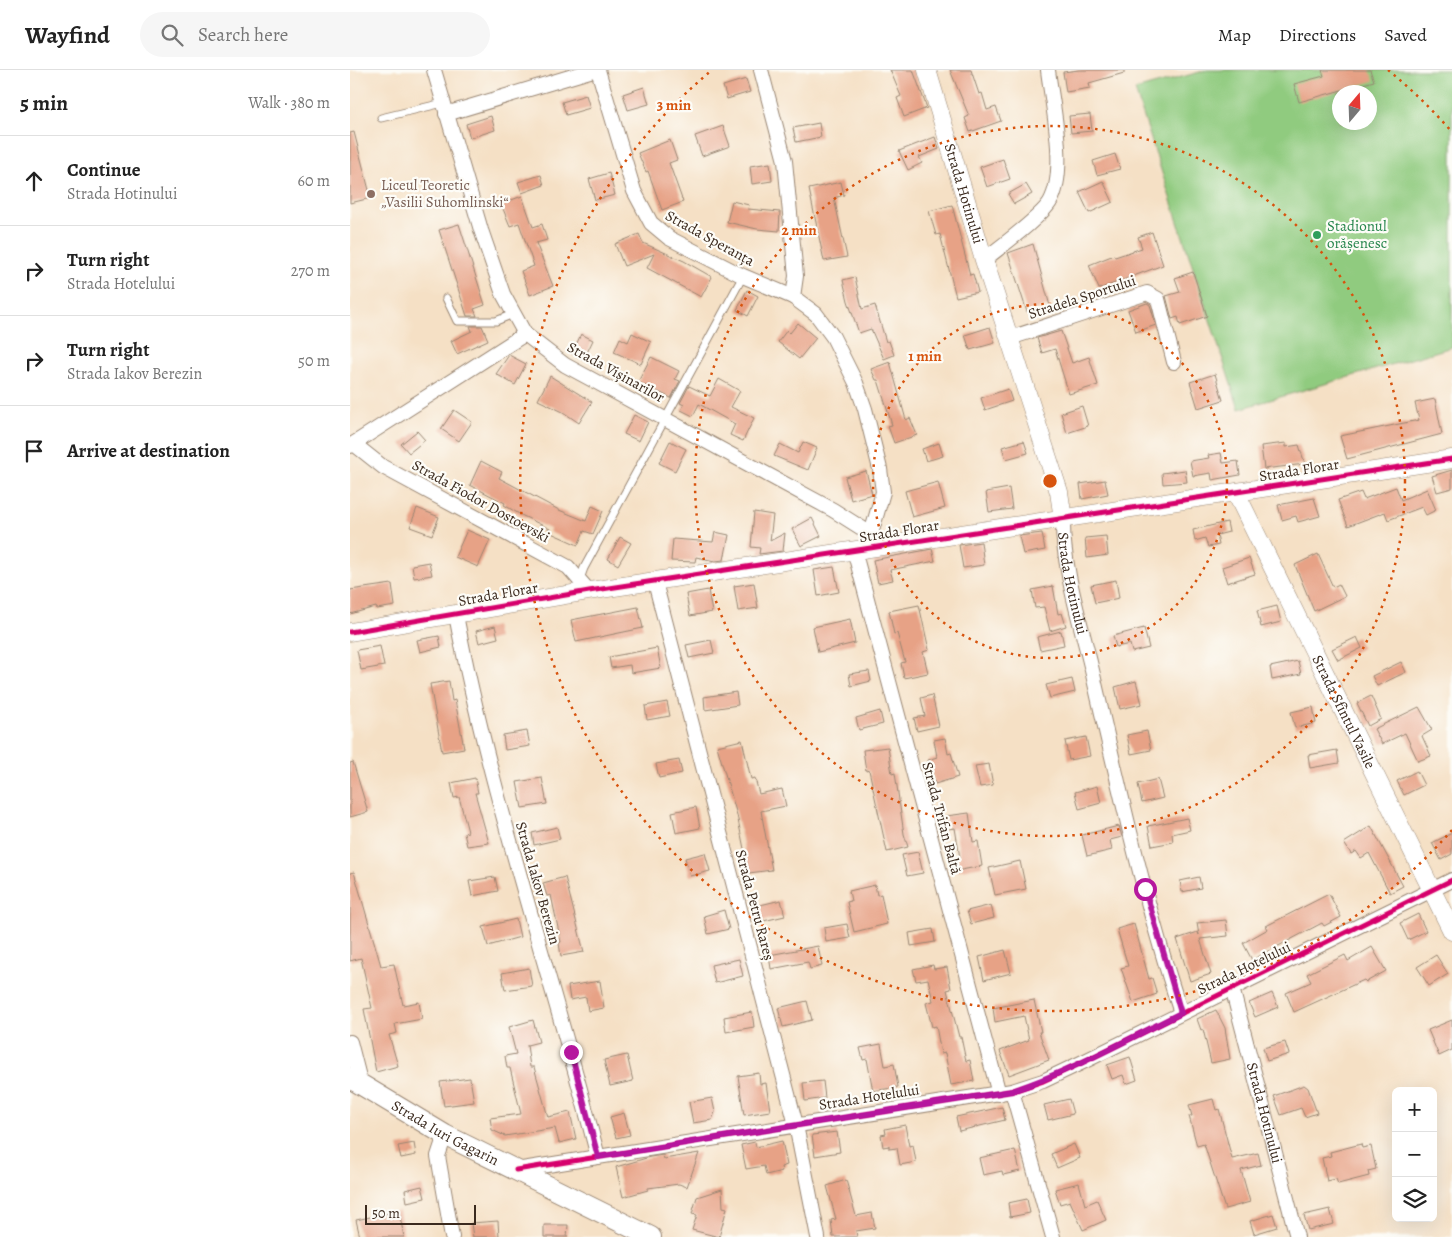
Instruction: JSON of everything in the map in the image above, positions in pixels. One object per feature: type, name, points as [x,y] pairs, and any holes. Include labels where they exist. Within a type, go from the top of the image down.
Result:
[{"type":"main road","name":"Strada Iuri Gagarin","points":[[356,1082],[445,1135],[651,1237]]},
{"type":"street","name":"Strada Vișinarilor","points":[[434,70],[481,230],[503,294],[525,334],[564,364],[833,510],[871,534],[884,546]]},
{"type":"street","points":[[445,108],[593,70]]},
{"type":"street","name":"Strada Speranța","points":[[598,70],[634,191],[651,223],[669,238],[743,276],[793,298],[816,314],[833,337],[856,383],[880,468],[883,492],[871,534]]},
{"type":"street","points":[[760,70],[785,161],[796,276],[793,298]]},
{"type":"street","name":"Strada Hotinului","points":[[927,70],[984,260],[1059,492],[1065,554],[1109,742],[1147,898],[1181,1013]]},
{"type":"street","points":[[984,260],[1044,210],[1054,193],[1058,177],[1048,70]]},
{"type":"street","name":"Stradela Sportului","points":[[1010,338],[1147,293],[1158,300],[1174,362]]},
{"type":"street","name":"Strada Fiodor Dostoevski","points":[[525,334],[352,445],[384,467],[568,567],[584,585]]},
{"type":"street","name":"Strada Florar","points":[[350,632],[456,615],[584,585],[655,582],[1452,459]]},
{"type":"street","name":"Strada Sfîntul Vasile","points":[[1236,493],[1452,931]]},
{"type":"street","name":"Strada Trifan Baltă","points":[[854,550],[1005,1092],[1053,1237]]},
{"type":"street","name":"Strada Petru Rareș","points":[[655,582],[796,1124],[818,1237]]},
{"type":"street","name":"Strada Iakov Berezin","points":[[456,615],[469,685],[490,770],[532,926],[571,1052],[598,1157]]},
{"type":"street","name":"Strada Hotelului","points":[[516,1170],[1005,1092],[1043,1081],[1452,880]]},
{"type":"street","name":"Strada Hotinului","points":[[1232,988],[1297,1237]]},
{"type":"street","points":[[350,1042],[356,1082]]},
{"type":"street","points":[[445,1135],[438,1156],[452,1237]]},
{"type":"lane","points":[[381,118],[445,108]]},
{"type":"lane","points":[[584,585],[584,568],[743,276]]},
{"type":"lane","points":[[446,298],[457,321],[496,321],[513,314]]},
{"type":"green space","name":"Stadionul orășenesc","points":[[1207,70],[1452,70],[1452,347],[1239,409],[1135,90]]},
{"type":"building","points":[[890,70],[913,70],[927,108],[904,117],[897,98],[901,96]]},
{"type":"building","points":[[950,70],[971,70],[979,94],[982,93],[987,110],[996,107],[1001,121],[970,132],[965,118],[969,116]]},
{"type":"building","points":[[1124,70],[1124,73],[1089,83],[1090,88],[1066,92],[1063,72]]},
{"type":"building","points":[[1322,70],[1370,70],[1374,81],[1360,85],[1332,85],[1332,93],[1299,102],[1294,84],[1324,76]]},
{"type":"building","points":[[746,79],[750,92],[727,99],[723,86]]},
{"type":"building","points":[[644,87],[649,104],[628,110],[623,94]]},
{"type":"building","points":[[586,95],[590,108],[566,115],[562,102]]},
{"type":"building","points":[[1090,114],[1092,131],[1071,133],[1069,116]]},
{"type":"building","points":[[491,116],[495,130],[470,138],[466,124]]},
{"type":"building","points":[[819,123],[821,137],[796,142],[793,128]]},
{"type":"building","points":[[723,126],[730,146],[702,156],[695,136]]},
{"type":"building","points":[[354,132],[371,198],[350,203],[350,133]]},
{"type":"building","points":[[935,137],[939,149],[919,157],[922,163],[908,170],[899,151]]},
{"type":"building","points":[[670,140],[677,160],[669,163],[683,202],[662,210],[648,171],[646,172],[638,153]]},
{"type":"building","points":[[1115,154],[1120,169],[1097,175],[1093,161]]},
{"type":"building","points":[[1003,159],[1010,179],[987,187],[980,167]]},
{"type":"building","points":[[770,163],[772,181],[752,184],[750,166]]},
{"type":"building","points":[[609,173],[615,195],[595,200],[589,179]]},
{"type":"building","points":[[541,175],[544,185],[522,193],[518,182]]},
{"type":"building","points":[[1103,181],[1113,202],[1089,213],[1079,192]]},
{"type":"building","points":[[841,182],[844,195],[834,198],[847,257],[824,261],[809,189]]},
{"type":"building","points":[[1026,184],[1032,194],[1014,204],[1008,194]]},
{"type":"building","points":[[522,196],[533,227],[542,224],[547,240],[536,243],[553,286],[530,295],[521,271],[534,266],[519,223],[510,226],[501,204]]},
{"type":"building","points":[[732,201],[749,205],[748,209],[780,212],[779,231],[757,229],[727,222]]},
{"type":"building","points":[[952,205],[970,275],[973,274],[978,292],[956,297],[940,234],[936,235],[929,211]]},
{"type":"building","points":[[459,224],[485,305],[474,309],[477,316],[467,316],[439,230]]},
{"type":"building","points":[[1152,232],[1163,265],[1099,289],[1089,265],[1114,255],[1115,257],[1142,248],[1138,237]]},
{"type":"building","points":[[639,234],[643,243],[684,261],[712,277],[701,297],[647,268],[654,254],[624,266],[615,244]]},
{"type":"building","points":[[1033,244],[1050,306],[1027,312],[1008,253]]},
{"type":"building","points":[[1193,272],[1207,316],[1180,325],[1178,317],[1172,319],[1166,296],[1180,292],[1175,278]]},
{"type":"building","points":[[855,277],[862,309],[875,305],[886,342],[889,341],[894,355],[884,359],[871,329],[859,333],[843,280]]},
{"type":"building","points":[[747,290],[758,296],[748,316],[737,310]]},
{"type":"building","points":[[1147,303],[1150,305],[1156,325],[1136,332],[1128,310]]},
{"type":"building","points":[[798,323],[816,338],[799,359],[778,342],[787,330],[790,333]]},
{"type":"building","points":[[470,326],[482,326],[488,340],[457,354],[451,341],[472,331]]},
{"type":"building","points":[[990,327],[995,343],[970,350],[965,335]]},
{"type":"building","points":[[1061,331],[1072,363],[1089,357],[1098,385],[1069,394],[1055,349],[1042,353],[1037,338]]},
{"type":"building","points":[[632,333],[651,342],[641,364],[614,352],[620,338],[628,342]]},
{"type":"building","points":[[581,334],[593,340],[584,359],[572,354]]},
{"type":"building","points":[[509,355],[526,364],[515,385],[496,374]]},
{"type":"building","points":[[651,357],[679,371],[675,379],[680,381],[671,398],[638,382]]},
{"type":"building","points":[[890,362],[906,420],[910,418],[917,435],[894,443],[888,426],[892,425],[878,380],[876,380],[871,369]]},
{"type":"building","points":[[1215,374],[1223,400],[1198,408],[1190,382]]},
{"type":"building","points":[[550,376],[592,402],[579,423],[563,412],[538,400]]},
{"type":"building","points":[[719,379],[740,391],[731,407],[754,418],[743,441],[730,435],[735,424],[699,404],[693,416],[681,410],[684,405],[680,403],[689,386],[710,396]]},
{"type":"building","points":[[1008,389],[1012,401],[985,410],[981,398]]},
{"type":"building","points":[[1435,399],[1442,434],[1347,459],[1340,436],[1419,420],[1415,403]]},
{"type":"building","points":[[1082,406],[1088,426],[1067,433],[1061,413]]},
{"type":"building","points":[[454,410],[472,422],[459,441],[441,429]]},
{"type":"building","points":[[634,415],[648,422],[639,441],[624,434]]},
{"type":"building","points":[[417,431],[425,440],[409,453],[401,444]]},
{"type":"building","points":[[670,441],[686,449],[675,471],[659,463]]},
{"type":"building","points":[[1024,441],[1028,453],[1006,459],[1002,447]]},
{"type":"building","points":[[803,442],[817,448],[808,470],[774,456],[780,444],[798,453]]},
{"type":"building","points":[[939,443],[943,456],[926,461],[922,449]]},
{"type":"building","points":[[1286,443],[1286,447],[1299,445],[1305,464],[1264,469],[1261,446]]},
{"type":"building","points":[[1221,453],[1223,463],[1238,461],[1240,475],[1212,480],[1211,473],[1193,476],[1190,461],[1209,458],[1208,455]]},
{"type":"building","points":[[481,461],[502,472],[499,478],[559,510],[586,521],[592,506],[603,511],[593,534],[584,531],[578,545],[549,532],[550,529],[521,515],[504,505],[505,503],[470,485]]},
{"type":"building","points":[[1185,470],[1187,482],[1163,484],[1162,473]]},
{"type":"building","points":[[1452,470],[1452,488],[1437,492],[1432,476]]},
{"type":"building","points":[[866,471],[872,494],[851,500],[845,477]]},
{"type":"building","points":[[1105,480],[1108,494],[1082,499],[1080,484]]},
{"type":"building","points":[[938,482],[945,508],[912,517],[905,491]]},
{"type":"building","points":[[1396,487],[1401,500],[1427,489],[1436,510],[1426,515],[1422,507],[1388,520],[1385,512],[1348,526],[1338,500],[1361,492],[1364,499]]},
{"type":"building","points":[[1009,488],[1012,509],[989,512],[986,492]]},
{"type":"building","points":[[1314,498],[1320,516],[1298,522],[1296,516],[1282,520],[1278,505]]},
{"type":"building","points":[[417,508],[439,517],[432,535],[410,527]]},
{"type":"building","points":[[754,512],[773,515],[770,541],[785,533],[783,551],[759,554],[760,548],[751,547]]},
{"type":"building","points":[[812,518],[821,536],[801,546],[792,529]]},
{"type":"building","points":[[1227,522],[1229,532],[1217,535],[1219,545],[1208,547],[1205,538],[1195,541],[1193,530]]},
{"type":"building","points":[[467,530],[490,540],[478,567],[455,557]]},
{"type":"building","points":[[715,532],[729,535],[724,560],[715,561],[696,557],[695,562],[671,561],[673,539],[713,542]]},
{"type":"building","points":[[1042,533],[1045,550],[1023,554],[1019,536]]},
{"type":"building","points":[[1106,536],[1108,555],[1087,558],[1085,538]]},
{"type":"building","points":[[620,537],[631,543],[618,565],[608,559]]},
{"type":"building","points":[[981,542],[984,565],[963,568],[959,545]]},
{"type":"building","points":[[932,549],[935,561],[890,570],[893,580],[878,583],[873,560]]},
{"type":"building","points":[[1318,554],[1333,587],[1339,584],[1345,596],[1314,611],[1295,565]]},
{"type":"building","points":[[1249,558],[1255,574],[1227,583],[1222,567]]},
{"type":"building","points":[[429,562],[432,575],[414,578],[412,565]]},
{"type":"building","points":[[834,567],[839,592],[818,596],[814,570]]},
{"type":"building","points":[[1116,580],[1119,598],[1095,603],[1091,585]]},
{"type":"building","points":[[754,583],[758,608],[738,611],[734,586]]},
{"type":"building","points":[[392,584],[395,606],[377,609],[376,607],[350,614],[350,590]]},
{"type":"building","points":[[1053,586],[1058,614],[1062,613],[1066,626],[1050,631],[1044,607],[1035,608],[1032,590]]},
{"type":"building","points":[[708,590],[712,612],[690,616],[686,594]]},
{"type":"building","points":[[919,605],[929,650],[923,652],[928,673],[904,678],[901,663],[905,662],[897,633],[894,634],[889,611]]},
{"type":"building","points":[[1277,606],[1281,622],[1261,627],[1257,611]]},
{"type":"building","points":[[638,607],[643,628],[576,642],[571,620]]},
{"type":"building","points":[[850,619],[855,643],[818,652],[813,627]]},
{"type":"building","points":[[495,626],[498,638],[479,643],[476,631]]},
{"type":"building","points":[[1144,628],[1149,648],[1132,652],[1130,644],[1116,647],[1113,636]]},
{"type":"building","points":[[1061,631],[1064,645],[1040,650],[1037,637]]},
{"type":"building","points":[[439,636],[441,647],[420,652],[417,640]]},
{"type":"building","points":[[1357,637],[1362,648],[1338,660],[1332,649]]},
{"type":"building","points":[[711,640],[714,653],[689,658],[686,645]]},
{"type":"building","points":[[380,646],[384,666],[361,670],[357,650]]},
{"type":"building","points":[[657,648],[661,668],[631,673],[630,665],[611,668],[609,657]]},
{"type":"building","points":[[1298,661],[1301,674],[1272,680],[1270,667]]},
{"type":"building","points":[[1401,662],[1406,672],[1377,686],[1372,676]]},
{"type":"building","points":[[869,671],[871,681],[851,686],[849,674]]},
{"type":"building","points":[[1072,679],[1075,692],[1050,698],[1046,685]]},
{"type":"building","points":[[449,681],[452,701],[455,700],[464,748],[442,752],[430,684]]},
{"type":"building","points":[[1136,681],[1142,704],[1120,709],[1115,687]]},
{"type":"building","points":[[736,692],[738,705],[705,710],[704,697]]},
{"type":"building","points":[[932,695],[939,726],[917,731],[914,718],[925,716],[921,698]]},
{"type":"building","points":[[1371,696],[1381,719],[1368,726],[1357,703]]},
{"type":"building","points":[[667,702],[670,716],[647,720],[645,706]]},
{"type":"building","points":[[1313,707],[1316,723],[1295,728],[1291,712]]},
{"type":"building","points":[[1419,707],[1432,730],[1422,736],[1431,756],[1418,761],[1405,733],[1382,744],[1374,729]]},
{"type":"building","points":[[880,711],[883,724],[859,730],[856,718]]},
{"type":"building","points":[[527,731],[530,746],[505,750],[503,735]]},
{"type":"building","points":[[1147,731],[1151,750],[1131,754],[1127,735]]},
{"type":"building","points":[[1086,737],[1090,756],[1069,760],[1065,741]]},
{"type":"building","points":[[945,738],[948,754],[951,753],[958,777],[935,784],[928,760],[937,757],[934,740]]},
{"type":"building","points":[[742,740],[751,779],[755,778],[759,794],[782,789],[786,806],[761,811],[772,870],[749,873],[737,815],[717,746]]},
{"type":"building","points":[[888,747],[892,774],[895,773],[904,834],[908,847],[887,852],[869,770],[866,771],[863,750]]},
{"type":"building","points":[[1337,750],[1339,763],[1310,768],[1308,755]]},
{"type":"building","points":[[679,760],[682,773],[659,778],[656,764]]},
{"type":"building","points":[[353,762],[368,812],[350,817],[350,763]]},
{"type":"building","points":[[989,764],[993,785],[980,787],[975,766]]},
{"type":"building","points":[[1417,771],[1424,785],[1404,795],[1397,781]]},
{"type":"building","points":[[475,778],[478,793],[475,793],[489,843],[467,846],[464,833],[468,832],[459,797],[454,798],[451,783]]},
{"type":"building","points":[[542,778],[547,804],[522,808],[517,782]]},
{"type":"building","points":[[1158,779],[1163,798],[1142,803],[1138,784]]},
{"type":"building","points":[[1097,786],[1101,803],[1079,809],[1075,792]]},
{"type":"building","points":[[696,807],[700,828],[676,833],[672,812]]},
{"type":"building","points":[[969,813],[973,842],[978,841],[982,866],[956,871],[954,859],[960,858],[955,828],[948,829],[946,816]]},
{"type":"building","points":[[1187,818],[1190,830],[1172,834],[1173,842],[1152,846],[1148,826]]},
{"type":"building","points":[[1119,826],[1122,837],[1110,840],[1112,850],[1087,856],[1082,835]]},
{"type":"building","points":[[1371,826],[1403,886],[1390,893],[1369,853],[1361,858],[1356,851],[1351,854],[1344,843]]},
{"type":"building","points":[[557,827],[560,839],[534,845],[532,833]]},
{"type":"building","points":[[1452,833],[1452,854],[1441,860],[1432,843]]},
{"type":"building","points":[[918,852],[923,873],[907,876],[902,855]]},
{"type":"building","points":[[705,853],[710,871],[690,876],[685,858]]},
{"type":"building","points":[[1020,861],[1026,889],[995,895],[989,868]]},
{"type":"building","points":[[354,872],[381,966],[394,964],[403,1005],[419,1002],[422,1019],[395,1024],[397,1033],[389,1035],[398,1066],[376,1072],[364,1009],[372,1008],[361,958],[350,961],[350,873]]},
{"type":"building","points":[[495,877],[498,891],[472,896],[469,881]]},
{"type":"building","points":[[565,877],[584,952],[561,956],[559,943],[561,942],[551,895],[547,896],[543,883]]},
{"type":"building","points":[[1199,877],[1201,888],[1182,892],[1180,881]]},
{"type":"building","points":[[875,885],[877,895],[881,894],[887,924],[854,932],[847,902],[851,901],[849,891]]},
{"type":"building","points":[[1329,894],[1341,917],[1324,926],[1322,923],[1252,960],[1243,943],[1268,929],[1266,926]]},
{"type":"building","points":[[781,900],[785,916],[759,922],[756,906]]},
{"type":"building","points":[[991,905],[994,918],[971,924],[967,911]]},
{"type":"building","points":[[724,910],[729,929],[708,934],[704,916]]},
{"type":"building","points":[[1418,914],[1426,931],[1408,940],[1400,923]]},
{"type":"building","points":[[516,919],[520,937],[488,946],[483,927]]},
{"type":"building","points":[[1226,920],[1228,936],[1200,939],[1211,974],[1190,981],[1177,939],[1198,932],[1199,935],[1197,923]]},
{"type":"building","points":[[847,924],[850,938],[826,942],[824,928]]},
{"type":"building","points":[[1134,924],[1149,979],[1152,978],[1157,994],[1133,1002],[1121,968],[1128,966],[1117,929]]},
{"type":"building","points":[[933,929],[935,942],[911,946],[909,933]]},
{"type":"building","points":[[818,946],[822,966],[810,969],[808,962],[771,969],[769,955]]},
{"type":"building","points":[[1372,947],[1386,971],[1366,982],[1364,980],[1294,1012],[1286,993],[1311,982],[1307,974],[1345,955],[1348,961]]},
{"type":"building","points":[[1005,950],[1011,973],[984,980],[979,957]]},
{"type":"building","points":[[1436,955],[1448,974],[1429,986],[1417,967]]},
{"type":"building","points":[[739,959],[743,976],[715,983],[711,965]]},
{"type":"building","points":[[933,965],[934,969],[947,967],[951,989],[947,990],[966,1061],[970,1060],[974,1081],[951,1085],[945,1053],[941,1054],[936,1026],[932,1027],[926,1003],[933,1001],[928,979],[916,981],[913,969]]},
{"type":"building","points":[[529,968],[532,986],[505,990],[502,973]]},
{"type":"building","points":[[600,981],[604,1008],[588,1011],[586,997],[570,1000],[568,986]]},
{"type":"building","points":[[1272,993],[1278,1007],[1255,1017],[1249,1003]]},
{"type":"building","points":[[1034,1000],[1041,1032],[1039,1032],[1049,1060],[1009,1075],[1000,1051],[1029,1040],[1024,1016],[995,1022],[993,1008]]},
{"type":"building","points":[[807,1001],[812,1020],[783,1027],[778,1008]]},
{"type":"building","points":[[1216,1010],[1225,1028],[1230,1059],[1211,1063],[1203,1029],[1201,1030],[1197,1019]]},
{"type":"building","points":[[752,1012],[754,1027],[726,1032],[724,1017]]},
{"type":"building","points":[[533,1020],[539,1042],[527,1045],[530,1067],[534,1067],[548,1117],[570,1112],[576,1139],[559,1143],[555,1128],[505,1136],[492,1130],[490,1118],[521,1114],[510,1068],[507,1068],[505,1056],[516,1054],[509,1027]]},
{"type":"building","points":[[1452,1020],[1452,1050],[1439,1056],[1428,1030]]},
{"type":"building","points":[[1285,1042],[1289,1054],[1267,1061],[1263,1048]]},
{"type":"building","points":[[881,1044],[885,1066],[894,1064],[898,1087],[873,1091],[867,1059],[863,1060],[860,1048]]},
{"type":"building","points":[[627,1055],[633,1081],[610,1086],[604,1060]]},
{"type":"building","points":[[1130,1057],[1137,1080],[1126,1084],[1123,1075],[1112,1079],[1107,1065]]},
{"type":"building","points":[[759,1073],[760,1084],[766,1083],[770,1111],[744,1115],[738,1076]]},
{"type":"building","points":[[470,1078],[474,1102],[444,1106],[440,1082]]},
{"type":"building","points":[[823,1081],[825,1098],[805,1101],[803,1083]]},
{"type":"building","points":[[1304,1085],[1308,1088],[1317,1113],[1305,1117],[1301,1108],[1281,1115],[1274,1096]]},
{"type":"building","points":[[712,1098],[715,1112],[712,1120],[693,1123],[689,1102]]},
{"type":"building","points":[[1069,1099],[1073,1114],[1048,1120],[1044,1105]]},
{"type":"building","points":[[1213,1099],[1216,1110],[1219,1109],[1232,1159],[1258,1153],[1261,1165],[1241,1170],[1250,1202],[1225,1209],[1204,1144],[1197,1146],[1189,1116],[1192,1116],[1189,1105]]},
{"type":"building","points":[[1002,1107],[1005,1120],[959,1131],[956,1117]]},
{"type":"building","points":[[624,1113],[630,1135],[616,1138],[610,1117]]},
{"type":"building","points":[[905,1125],[909,1146],[913,1145],[916,1162],[900,1165],[897,1148],[889,1149],[889,1146],[883,1147],[881,1135],[886,1134],[885,1129]]},
{"type":"building","points":[[837,1132],[840,1152],[815,1156],[812,1135]]},
{"type":"building","points":[[782,1141],[787,1165],[781,1167],[782,1171],[766,1175],[764,1166],[746,1169],[741,1145],[755,1142],[756,1147]]},
{"type":"building","points":[[414,1143],[416,1155],[401,1158],[398,1146]]},
{"type":"building","points":[[1074,1144],[1080,1158],[1057,1168],[1051,1154]]},
{"type":"building","points":[[1361,1144],[1362,1148],[1371,1146],[1376,1169],[1368,1171],[1369,1176],[1338,1184],[1336,1179],[1327,1181],[1322,1158],[1331,1156],[1330,1152]]},
{"type":"building","points":[[1015,1150],[1020,1171],[1003,1175],[1002,1171],[983,1175],[979,1158]]},
{"type":"building","points":[[699,1153],[687,1187],[679,1184],[648,1188],[648,1190],[623,1197],[616,1167],[650,1157],[663,1155],[664,1159]]},
{"type":"building","points":[[846,1180],[856,1216],[872,1213],[875,1228],[856,1231],[857,1237],[833,1237],[831,1220],[836,1219],[827,1186]]},
{"type":"building","points":[[1079,1183],[1085,1205],[1097,1200],[1106,1220],[1083,1230],[1070,1201],[1060,1204],[1055,1189]]},
{"type":"building","points":[[422,1186],[425,1198],[407,1202],[405,1190]]},
{"type":"building","points":[[722,1189],[723,1207],[727,1208],[719,1237],[692,1230],[697,1215],[692,1214],[697,1197]]},
{"type":"building","points":[[1027,1199],[1030,1213],[1010,1217],[1008,1203]]},
{"type":"building","points":[[1330,1209],[1334,1224],[1308,1230],[1304,1215]]},
{"type":"building","points":[[399,1211],[404,1237],[360,1237],[356,1220]]},
{"type":"building","points":[[1273,1214],[1277,1227],[1254,1234],[1250,1221]]},
{"type":"building","points":[[498,1221],[499,1237],[473,1237],[471,1223]]},
{"type":"building","points":[[544,1225],[568,1225],[567,1237],[544,1237]]},
{"type":"cycle path","points":[[350,632],[589,591],[1452,459]]},
{"type":"cycle path","points":[[516,1170],[1012,1091],[1043,1081],[1085,1061],[1452,880]]},
{"type":"place","name":"Liceul Teoretic „Vasilii Suhomlinski“","points":[[371,194]]},
{"type":"place","name":"Stadionul orășenesc","points":[[1317,235]]},
{"type":"route","points":[[571,1052],[598,1157],[1012,1091],[1043,1081],[1181,1013],[1166,967],[1145,889]]}]
